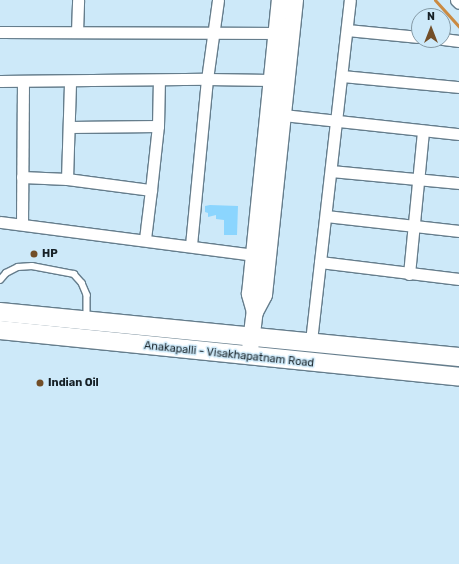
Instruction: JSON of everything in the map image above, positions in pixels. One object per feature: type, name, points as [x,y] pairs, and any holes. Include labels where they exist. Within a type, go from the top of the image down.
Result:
[{"type":"main road","name":"Anakapalli - Visakhapatnam Road","points":[[0,312],[252,335],[459,357]]},
{"type":"main road","name":"Anakapalli - Visakhapatnam Road","points":[[0,330],[249,357],[459,377]]},
{"type":"street","points":[[77,32],[78,0]]},
{"type":"street","points":[[191,245],[207,79],[215,32],[218,0]]},
{"type":"street","points":[[249,357],[255,312],[264,294],[283,116],[284,33],[280,0]]},
{"type":"street","points":[[255,312],[250,294],[271,80],[295,0]]},
{"type":"street","points":[[311,342],[350,0]]},
{"type":"street","points":[[456,0],[459,3]]},
{"type":"street","points":[[347,30],[411,36]]},
{"type":"street","points":[[0,32],[284,33]]},
{"type":"street","points":[[342,76],[459,87]]},
{"type":"street","points":[[0,81],[207,79],[271,80]]},
{"type":"street","points":[[68,179],[70,80]]},
{"type":"street","points":[[145,239],[158,126],[159,80]]},
{"type":"street","points":[[22,224],[23,81]]},
{"type":"street","points":[[283,116],[459,134]]},
{"type":"street","points":[[69,127],[158,126]]},
{"type":"street","points":[[409,274],[423,131]]},
{"type":"street","points":[[331,170],[459,183]]},
{"type":"street","points":[[22,177],[68,179],[151,190]]},
{"type":"street","points":[[326,216],[459,231]]},
{"type":"street","points":[[0,222],[191,245],[253,255]]},
{"type":"street","points":[[320,262],[459,279]]},
{"type":"lane","points":[[0,280],[6,272],[18,267],[46,267],[74,274],[82,282],[87,295],[88,320]]},
{"type":"building","points":[[205,206],[238,206],[237,235],[224,235],[224,220],[216,219],[216,215],[208,217],[208,213],[205,212]]},
{"type":"waterway","points":[[435,0],[459,27]]},
{"type":"place","name":"HP","points":[[34,254]]},
{"type":"place","name":"Indian Oil","points":[[40,383]]}]
